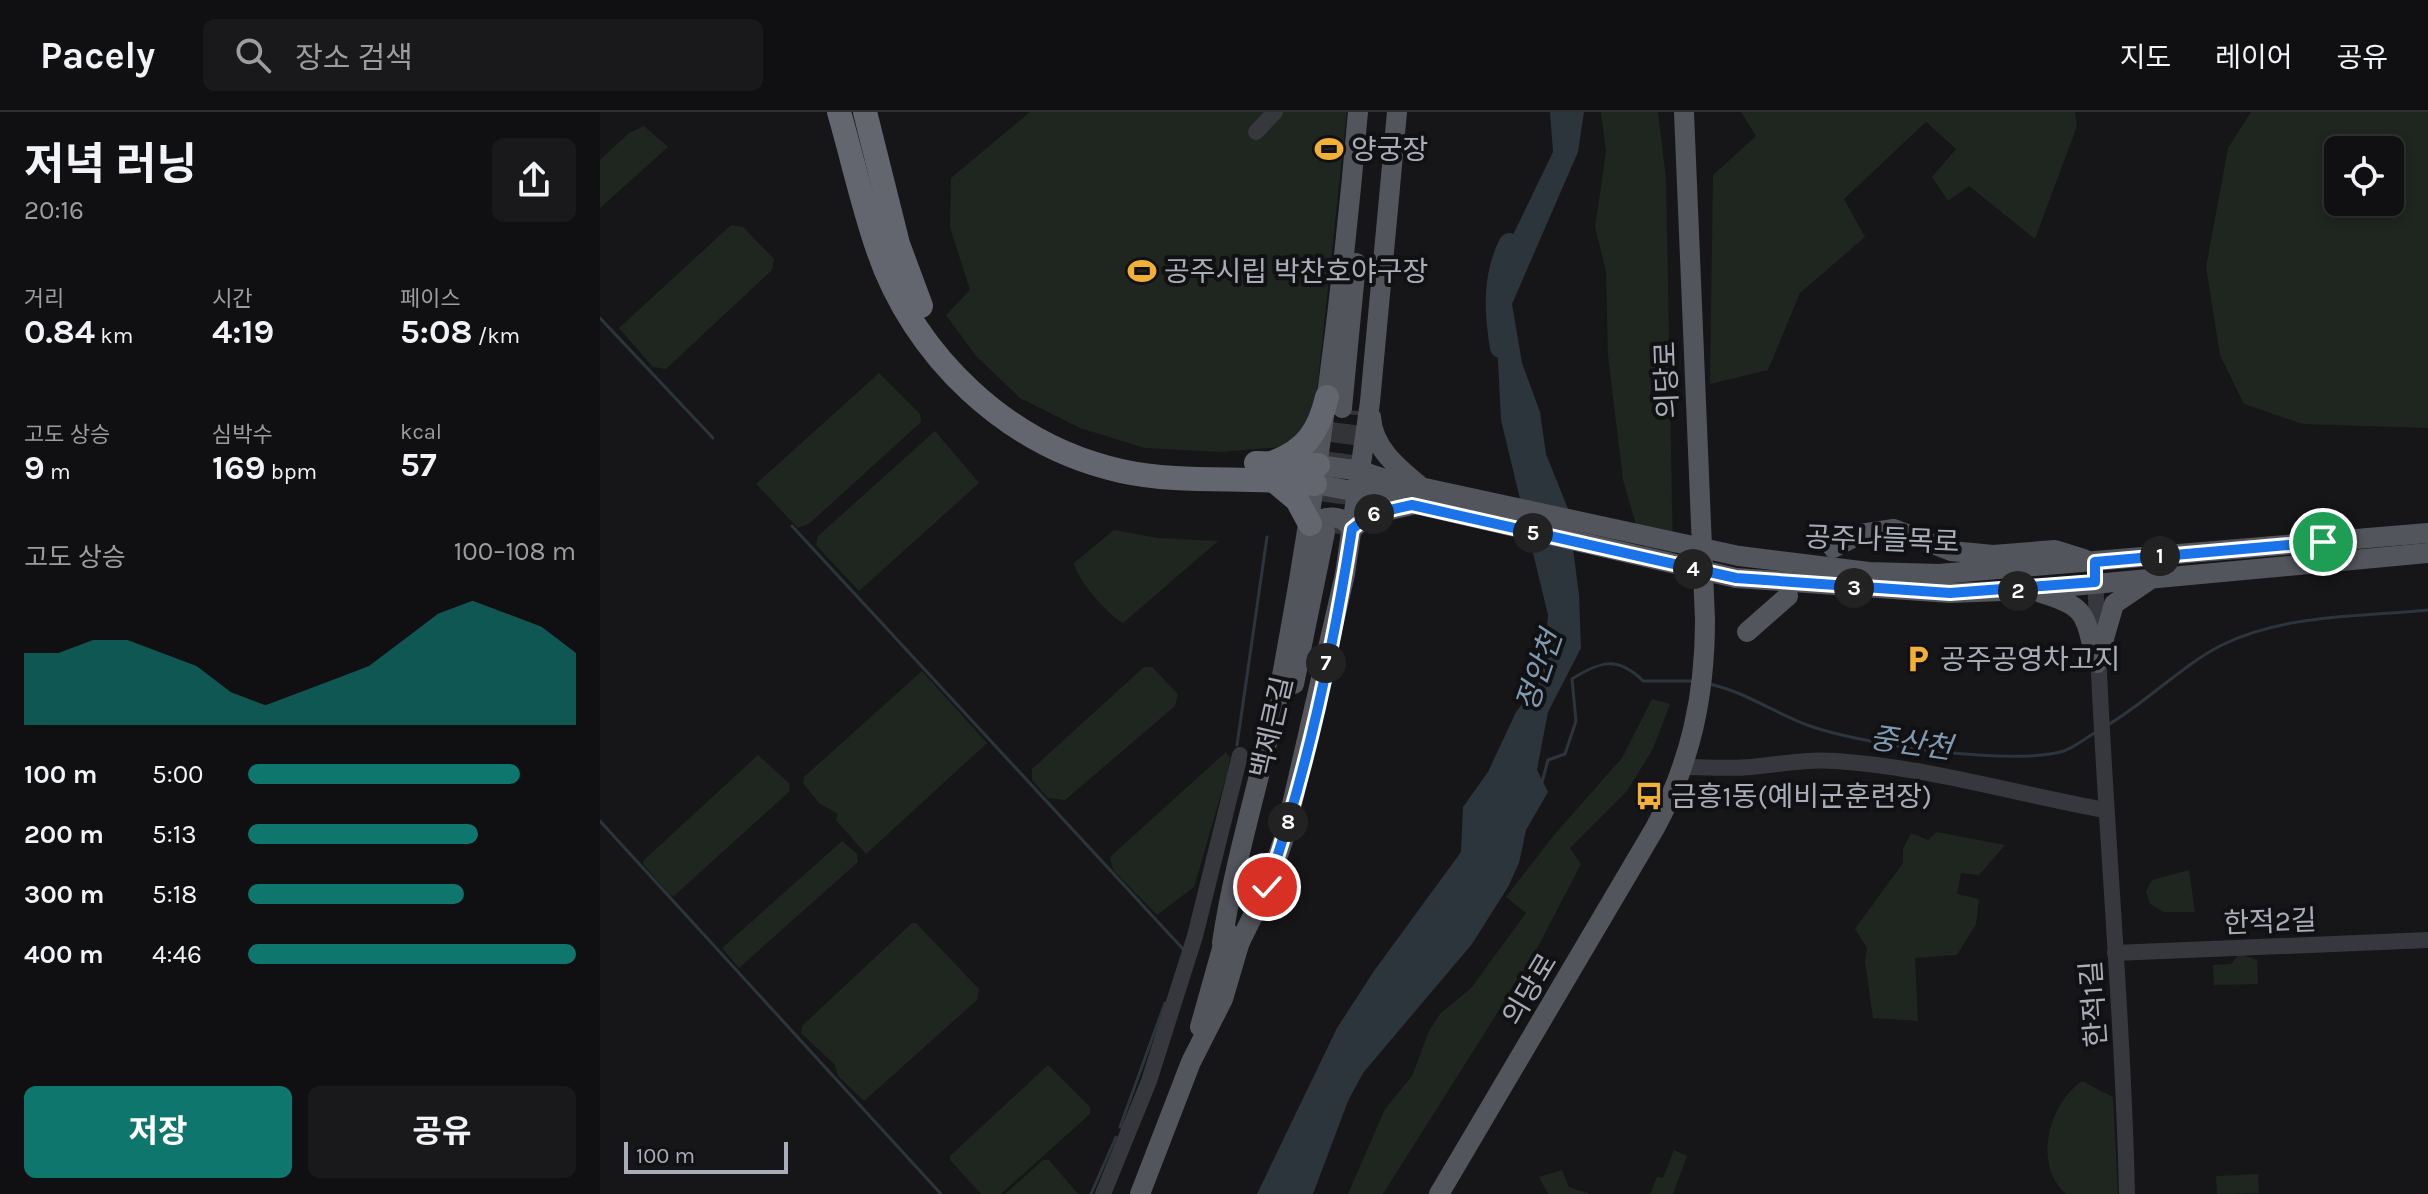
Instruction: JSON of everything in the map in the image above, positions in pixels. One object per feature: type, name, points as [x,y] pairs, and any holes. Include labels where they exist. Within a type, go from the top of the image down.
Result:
[{"type":"highway","points":[[822,112],[888,246]]},
{"type":"highway","points":[[839,112],[888,246]]},
{"type":"highway","points":[[865,112],[888,246],[901,301],[921,336],[948,369],[1004,419],[1047,444],[1120,471],[1169,479],[1270,471],[1316,475]]},
{"type":"highway","points":[[878,112],[888,246]]},
{"type":"highway","points":[[1270,471],[1311,439],[1321,421],[1349,404]]},
{"type":"highway","points":[[1270,471],[1332,530]]},
{"type":"main road","points":[[1230,946],[1231,883],[1281,683],[1332,530],[1357,492],[1361,471],[1349,404],[1358,112]]},
{"type":"main road","points":[[1370,112],[1349,404],[1372,432],[1387,487]]},
{"type":"main road","points":[[1349,404],[1386,112]]},
{"type":"main road","points":[[1332,530],[1316,475],[1349,404],[1397,112]]},
{"type":"main road","name":"의당로","points":[[1439,1194],[1669,803],[1684,767],[1701,700],[1705,646],[1684,112]]},
{"type":"main road","points":[[1316,475],[1361,471],[1387,487],[1416,496]]},
{"type":"main road","points":[[1316,475],[1357,492],[1387,487]]},
{"type":"main road","points":[[1332,530],[1364,518],[1387,487]]},
{"type":"main road","name":"공주나들목로","points":[[1387,487],[1736,578],[1950,593],[2029,590],[2095,572],[2428,533]]},
{"type":"main road","name":"공주나들목로","points":[[1416,496],[1739,556],[1869,572],[2095,572],[2159,576],[2428,553]]},
{"type":"main road","points":[[1833,548],[1860,534],[1894,529],[1951,551],[1993,555],[2055,550],[2095,572]]},
{"type":"main road","name":"백제큰길","points":[[1140,1194],[1191,1062],[1223,999],[1230,946],[1287,782],[1332,530]]},
{"type":"main road","points":[[2097,663],[2114,604],[2134,588],[2159,576]]},
{"type":"main road","points":[[2029,590],[2067,599],[2078,608],[2097,663]]},
{"type":"main road","points":[[1747,632],[1788,596]]},
{"type":"street","points":[[1256,132],[1275,112]]},
{"type":"street","name":"한적1길","points":[[2095,572],[2105,810],[2124,1070],[2127,1194]]},
{"type":"street","points":[[1103,1194],[1149,1081],[1195,936],[1240,755]]},
{"type":"street","points":[[1684,767],[1750,767],[1796,759],[1839,761],[1996,785],[2034,797],[2105,810]]},
{"type":"street","name":"한적2길","points":[[2115,953],[2428,940]]},
{"type":"shaded area","points":[[1030,112],[1347,112],[1317,390],[1304,432],[1282,447],[1218,452],[1145,448],[1080,428],[1020,398],[976,356],[946,315],[970,290],[950,227],[951,178]]},
{"type":"shaded area","points":[[1550,112],[1584,112],[1578,152],[1512,304],[1522,363],[1540,412],[1546,454],[1568,509],[1579,595],[1581,648],[1548,712],[1537,770],[1548,792],[1526,830],[1519,863],[1508,887],[1472,944],[1363,1073],[1348,1101],[1313,1194],[1257,1194],[1337,1028],[1374,971],[1461,852],[1463,807],[1488,772],[1516,712],[1542,678],[1548,615],[1501,420],[1496,322],[1498,266],[1553,152]]},
{"type":"shaded area","points":[[1601,112],[1658,112],[1666,178],[1673,557],[1649,550],[1641,542],[1623,480],[1608,356],[1606,271],[1595,227],[1606,152]]},
{"type":"shaded area","points":[[1741,112],[2075,112],[2077,126],[2035,239],[1969,186],[1948,201],[1932,177],[1956,149],[1926,122],[1844,199],[1865,237],[1800,293],[1768,370],[1710,384],[1713,175],[1756,136]]},
{"type":"shaded area","points":[[2251,112],[2428,112],[2428,428],[2303,424],[2244,404],[2220,355],[2206,267],[2228,148]]},
{"type":"shaded area","points":[[644,126],[668,147],[600,208],[600,160],[629,133]]},
{"type":"shaded area","points":[[731,225],[743,227],[774,259],[772,270],[666,369],[653,367],[619,328]]},
{"type":"shaded area","points":[[879,373],[920,414],[921,422],[810,523],[798,528],[756,484]]},
{"type":"shaded area","points":[[935,431],[979,483],[859,591],[816,545],[818,536]]},
{"type":"shaded area","points":[[1114,530],[1158,538],[1218,541],[1123,623],[1094,596],[1074,563]]},
{"type":"shaded area","points":[[1144,667],[1152,667],[1178,694],[1175,706],[1065,800],[1048,798],[1032,780],[1032,769]]},
{"type":"shaded area","points":[[922,671],[987,743],[866,854],[836,820],[838,814],[819,803],[803,783],[804,777]]},
{"type":"shaded area","points":[[1652,699],[1670,704],[1653,749],[1627,791],[1570,848],[1581,864],[1532,958],[1383,1194],[1348,1194],[1385,1109],[1412,1076],[1429,1031],[1440,1014],[1471,988],[1526,913],[1506,897],[1554,835],[1622,758]]},
{"type":"shaded area","points":[[1226,752],[1230,758],[1227,774],[1194,887],[1157,915],[1113,870],[1110,857]]},
{"type":"shaded area","points":[[758,755],[789,783],[790,791],[674,896],[670,895],[643,864],[644,860]]},
{"type":"shaded area","points":[[1937,832],[2005,845],[1979,875],[1961,873],[1957,894],[1979,899],[1976,924],[1957,955],[1915,958],[1918,1021],[1873,1018],[1865,961],[1867,948],[1855,929],[1903,863],[1903,849],[1911,833],[1928,840]]},
{"type":"shaded area","points":[[842,841],[857,854],[858,862],[739,968],[722,948]]},
{"type":"shaded area","points":[[2189,870],[2195,912],[2164,912],[2150,904],[2146,891],[2152,880]]},
{"type":"shaded area","points":[[912,923],[916,923],[979,989],[977,1000],[864,1101],[838,1076],[835,1065],[801,1033],[802,1026]]},
{"type":"shaded area","points":[[2239,954],[2257,960],[2258,984],[2214,985],[2213,965],[2231,964]]},
{"type":"shaded area","points":[[1048,1065],[1090,1107],[1090,1114],[1001,1194],[981,1194],[950,1160],[950,1156]]},
{"type":"shaded area","points":[[2082,1081],[2113,1097],[2118,1194],[2066,1194],[2050,1167],[2047,1151],[2053,1119],[2070,1091]]},
{"type":"shaded area","points":[[1674,1150],[1687,1156],[1673,1194],[1650,1194],[1657,1177],[1663,1178]]},
{"type":"shaded area","points":[[1043,1160],[1049,1160],[1078,1194],[1005,1194]]},
{"type":"shaded area","points":[[1562,1170],[1569,1187],[1590,1194],[1548,1194],[1539,1177]]},
{"type":"shaded area","points":[[2258,1174],[2259,1193],[2217,1194],[2216,1176]]},
{"type":"waterway","name":"정안천","points":[[1500,348],[1496,321],[1497,281],[1509,243]]},
{"type":"waterway","points":[[600,318],[713,438]]},
{"type":"waterway","points":[[792,526],[1183,949]]},
{"type":"waterway","points":[[1237,745],[1267,537]]},
{"type":"waterway","name":"중산천","points":[[2106,726],[2207,653],[2246,635],[2271,627],[2323,618],[2428,610]]},
{"type":"waterway","name":"중산천","points":[[1542,782],[1548,760],[1565,754],[1576,721],[1572,679],[1591,668],[1609,664],[1625,668],[1643,681],[1693,681]]},
{"type":"waterway","name":"중산천","points":[[1709,684],[1735,692],[1810,726],[1865,740],[1937,751],[1975,755],[2040,755],[2064,751],[2096,732]]},
{"type":"waterway","points":[[600,821],[941,1194]]},
{"type":"waterway","points":[[1120,1127],[1165,1003]]},
{"type":"waterway","points":[[1091,1194],[1116,1137]]},
{"type":"tunnel","points":[[1325,532],[1342,408]]},
{"type":"tunnel","points":[[1340,534],[1357,411]]},
{"type":"place","name":"양궁장","points":[[1329,149]]},
{"type":"place","name":"공주시립 박찬호야구장","points":[[1142,271]]},
{"type":"place","name":"공주공영차고지","points":[[1918,659]]},
{"type":"place","name":"금흥1동(예비군훈련장)","points":[[1649,796]]},
{"type":"route","points":[[1267,887],[1285,835],[1305,755],[1352,529],[1364,518],[1383,511],[1412,505],[1736,578],[1950,593],[2029,590],[2095,582],[2095,562],[2323,542]]}]
